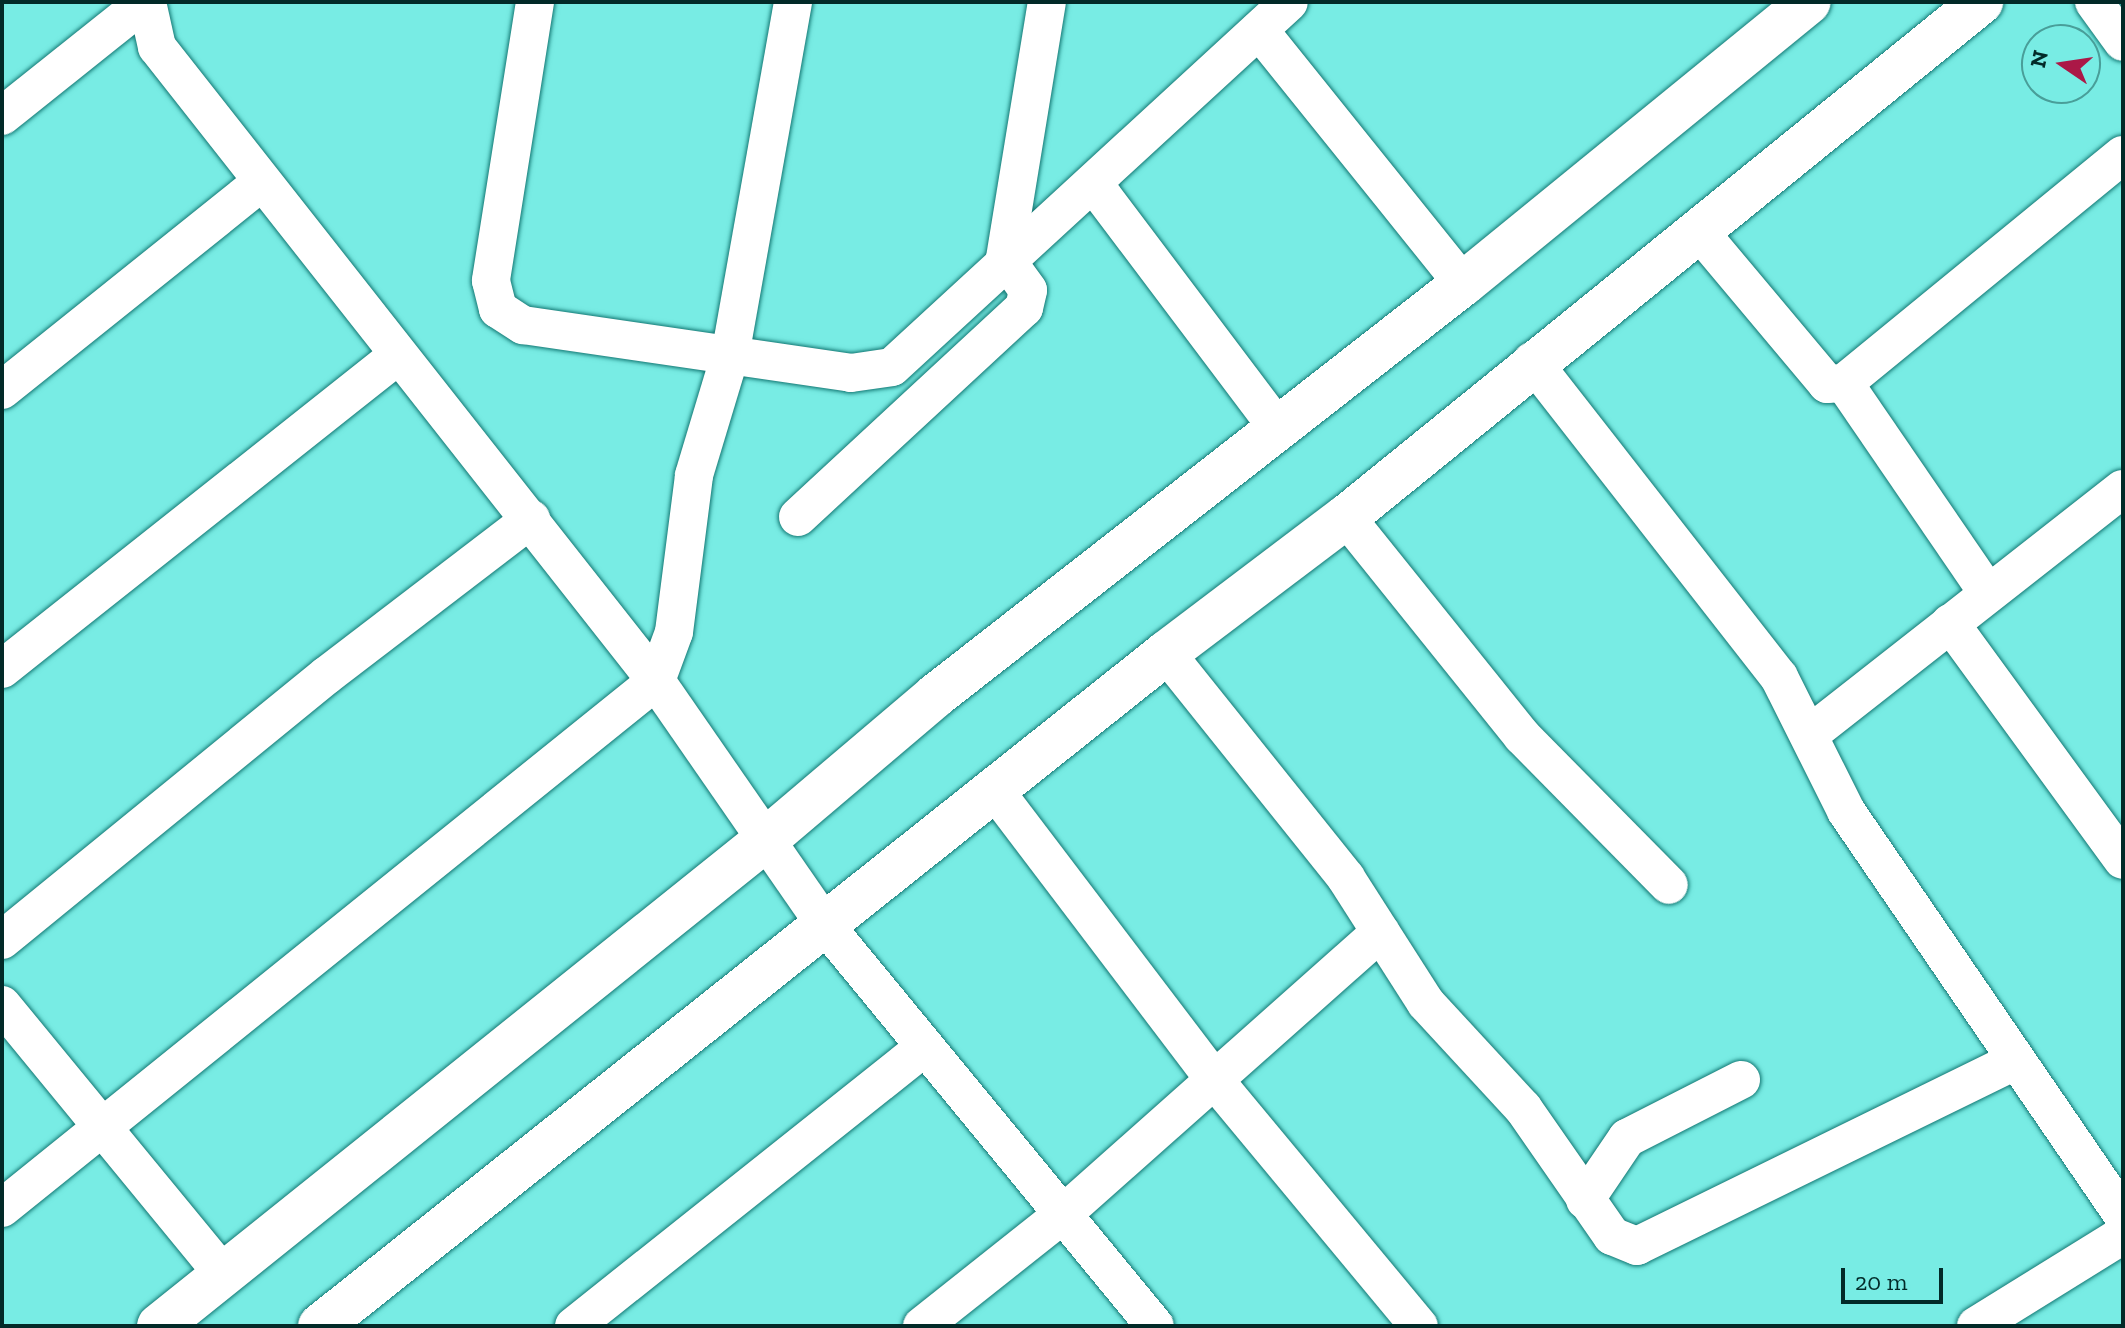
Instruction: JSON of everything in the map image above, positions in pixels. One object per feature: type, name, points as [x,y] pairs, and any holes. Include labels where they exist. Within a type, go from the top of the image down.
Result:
[{"type":"highway","points":[[159,1326],[769,837],[935,696],[1276,426],[1463,284],[1809,2]]},
{"type":"highway","points":[[320,1326],[996,792],[1166,653],[1346,517],[1532,361],[1981,2]]},
{"type":"street","points":[[2,116],[146,2],[157,47],[397,356],[531,519],[656,681],[769,837],[825,925],[1155,1326]]},
{"type":"street","points":[[535,2],[491,281],[498,309],[523,325],[851,373],[892,367],[974,296],[1005,258],[1093,183],[1289,2]]},
{"type":"street","points":[[2,1208],[656,681],[674,632],[694,475],[730,356],[793,2]]},
{"type":"street","points":[[798,517],[1024,308],[1028,290],[1005,258],[1047,2]]},
{"type":"street","points":[[2094,2],[2123,42]]},
{"type":"street","points":[[1259,30],[1463,284]]},
{"type":"street","points":[[1698,230],[1827,384],[1844,383],[2123,155]]},
{"type":"street","points":[[2,390],[262,182]]},
{"type":"street","points":[[1093,183],[1276,426]]},
{"type":"street","points":[[2,669],[397,356]]},
{"type":"street","points":[[1532,361],[1779,677],[1846,811],[2123,1216]]},
{"type":"street","points":[[1844,383],[1988,593]]},
{"type":"street","points":[[1810,734],[2123,489]]},
{"type":"street","points":[[1346,517],[1522,736],[1669,885]]},
{"type":"street","points":[[2,940],[327,675],[531,519]]},
{"type":"street","points":[[1950,623],[2123,860]]},
{"type":"street","points":[[1166,653],[1346,878],[1426,1003],[1523,1108],[1612,1236],[1637,1246],[2015,1061]]},
{"type":"street","points":[[996,792],[1212,1077],[1419,1326]]},
{"type":"street","points":[[922,1326],[1062,1215],[1212,1077],[1381,932]]},
{"type":"street","points":[[2,1005],[223,1274]]},
{"type":"street","points":[[574,1326],[924,1048]]},
{"type":"street","points":[[1585,1200],[1627,1138],[1741,1080]]},
{"type":"street","points":[[1976,1326],[2123,1235]]}]
